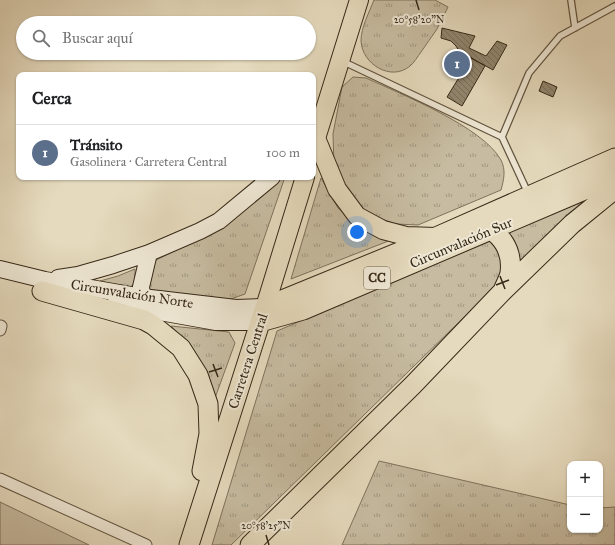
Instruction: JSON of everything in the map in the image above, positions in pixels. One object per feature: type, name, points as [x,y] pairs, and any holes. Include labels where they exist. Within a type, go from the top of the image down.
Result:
[{"type":"highway","name":"Circunvalación Sur","points":[[262,314],[303,310],[492,229],[532,204],[615,158]]},
{"type":"highway","name":"Circunvalación Sur","points":[[262,314],[473,220],[532,204],[615,177]]},
{"type":"highway","points":[[250,545],[413,385],[503,291],[572,224],[615,189]]},
{"type":"highway","points":[[473,220],[492,229],[501,239],[509,253],[510,274],[503,291]]},
{"type":"highway","points":[[44,286],[144,320],[181,348],[198,375],[208,404],[209,434],[192,536]]},
{"type":"highway","name":"Carretera Central","points":[[192,536],[262,314]]},
{"type":"main road","points":[[316,137],[359,0]]},
{"type":"main road","points":[[316,147],[337,189],[357,216],[383,230],[406,236],[436,237]]},
{"type":"main road","points":[[44,286],[113,266],[149,253],[219,221],[268,180]]},
{"type":"main road","name":"Carretera Central","points":[[262,314],[303,180]]},
{"type":"main road","points":[[143,303],[141,287],[149,253]]},
{"type":"main road","name":"Circunvalación Norte","points":[[0,269],[44,286]]},
{"type":"main road","name":"Circunvalación Norte","points":[[0,280],[143,303],[216,322],[262,314]]},
{"type":"street","points":[[0,479],[146,545]]},
{"type":"lane","points":[[571,0],[575,28]]},
{"type":"lane","points":[[502,137],[529,73],[560,36],[615,6]]},
{"type":"lane","points":[[340,60],[502,137],[532,204]]},
{"type":"green space","points":[[374,0],[435,0],[448,7],[437,29],[416,59],[410,66],[402,70],[394,72],[386,71],[379,68],[366,57],[361,36]]},
{"type":"green space","points":[[353,77],[366,78],[419,102],[460,124],[477,136],[491,148],[501,160],[504,167],[504,175],[501,190],[418,225],[396,224],[365,213],[346,191],[334,166],[333,134],[342,87]]},
{"type":"green space","points":[[321,178],[338,208],[359,226],[391,240],[291,279]]},
{"type":"green space","points":[[278,180],[284,180],[245,294],[228,300],[150,290],[150,275],[156,260],[210,234]]},
{"type":"green space","points":[[598,195],[521,267],[519,257],[505,234]]},
{"type":"green space","points":[[494,239],[502,250],[502,280],[231,545],[212,545],[277,331]]},
{"type":"green space","points":[[135,269],[135,283],[129,288],[100,281],[118,276]]},
{"type":"green space","points":[[171,326],[229,332],[235,343],[215,398],[188,344]]},
{"type":"green space","points":[[379,461],[567,504],[567,533],[603,533],[603,508],[615,507],[615,545],[342,545]]},
{"type":"green space","points":[[0,502],[89,545],[0,545]]},
{"type":"building","points":[[442,28],[475,36],[469,48],[486,56],[497,41],[507,45],[493,70],[459,51],[451,41],[441,38]]},
{"type":"building","points":[[471,58],[485,66],[462,106],[447,97]]},
{"type":"building","points":[[543,81],[557,87],[553,97],[539,91]]},
{"type":"place","name":"Tránsito","points":[[457,64]]}]
